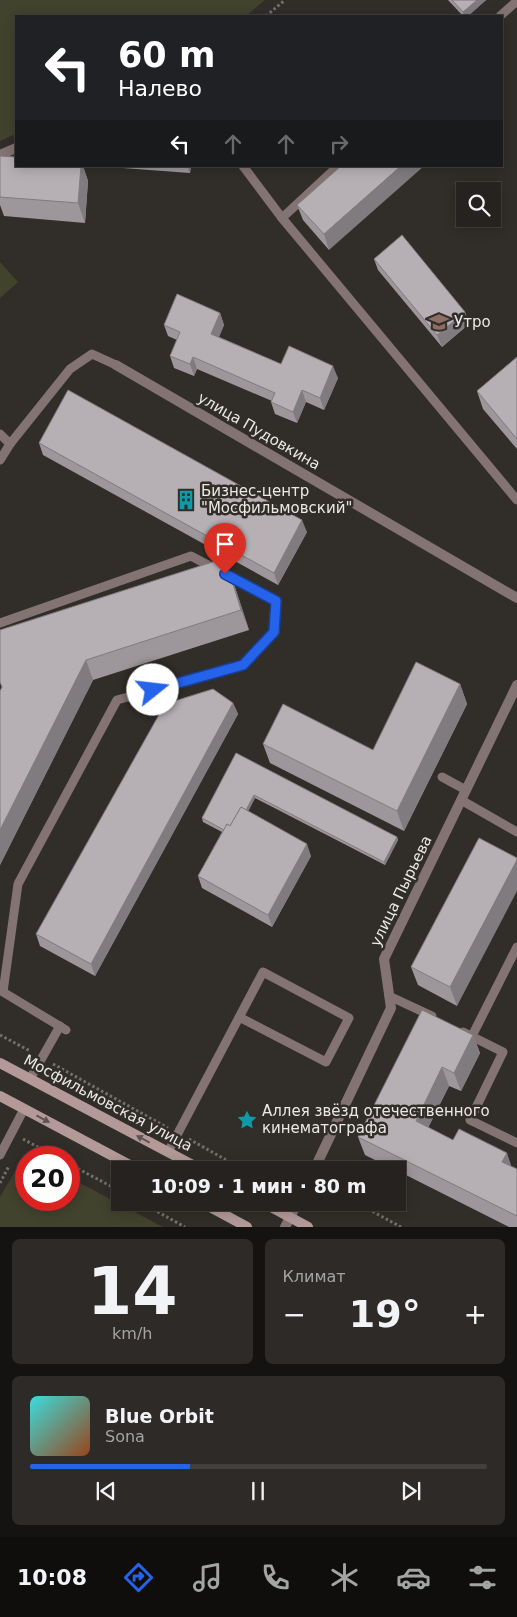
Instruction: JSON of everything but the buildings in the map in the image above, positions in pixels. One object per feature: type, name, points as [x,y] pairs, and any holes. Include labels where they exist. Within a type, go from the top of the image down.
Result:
[{"type":"main road","name":"Мосфильмовская улица","points":[[0,1063],[185,1161]]},
{"type":"main road","points":[[0,1096],[122,1161]]},
{"type":"main road","points":[[218,1211],[247,1227]]},
{"type":"main road","points":[[279,1211],[308,1227]]},
{"type":"street","points":[[0,155],[15,148]]},
{"type":"street","name":"улица Пудовкина","points":[[116,365],[517,598]]},
{"type":"street","name":"улица Пырьева","points":[[318,1161],[391,1008],[384,959],[517,685]]},
{"type":"street","points":[[285,1227],[293,1211]]},
{"type":"lane","points":[[501,15],[517,1]]},
{"type":"lane","points":[[244,167],[282,218],[517,500]]},
{"type":"lane","points":[[282,218],[337,167]]},
{"type":"lane","points":[[0,460],[10,444],[70,369],[92,354],[116,365]]},
{"type":"lane","points":[[0,434],[10,444]]},
{"type":"lane","points":[[0,622],[191,556],[276,601],[274,632],[243,665],[117,700],[18,884],[3,992],[63,1028],[30,1079]]},
{"type":"lane","points":[[442,776],[466,790]]},
{"type":"lane","points":[[461,800],[517,832]]},
{"type":"lane","points":[[472,1036],[517,947]]},
{"type":"lane","points":[[168,1152],[178,1134],[239,1017],[263,972],[350,1018],[326,1062],[239,1017]]},
{"type":"lane","points":[[390,996],[439,1020]]},
{"type":"lane","points":[[456,1028],[503,1052],[470,1120],[517,1143]]},
{"type":"lane","points":[[0,1155],[24,1109]]},
{"type":"path","points":[[267,15],[285,0]]},
{"type":"path","points":[[0,1035],[228,1161]]},
{"type":"path","points":[[12,1133],[36,1146]]},
{"type":"path","points":[[80,1170],[111,1186]]},
{"type":"path","points":[[156,1211],[185,1227]]},
{"type":"path","points":[[372,1211],[401,1227]]},
{"type":"green space","points":[[0,0],[265,0],[247,15],[15,15],[15,134],[0,141]]},
{"type":"green space","points":[[0,262],[18,282],[0,298]]},
{"type":"green space","points":[[15,1171],[15,1211],[80,1211],[80,1183],[111,1199],[111,1211],[133,1211],[163,1227],[0,1227],[0,1197]]},
{"type":"place","name":"Утро","points":[[439,322]]},
{"type":"place","name":"Бизнес-центр \"Мосфильмовский\"","points":[[186,500]]},
{"type":"place","name":"Аллея звёзд отечественного кинематографа","points":[[247,1120]]},
{"type":"route","points":[[153,690],[243,665],[274,632],[276,601],[225,574]]}]
